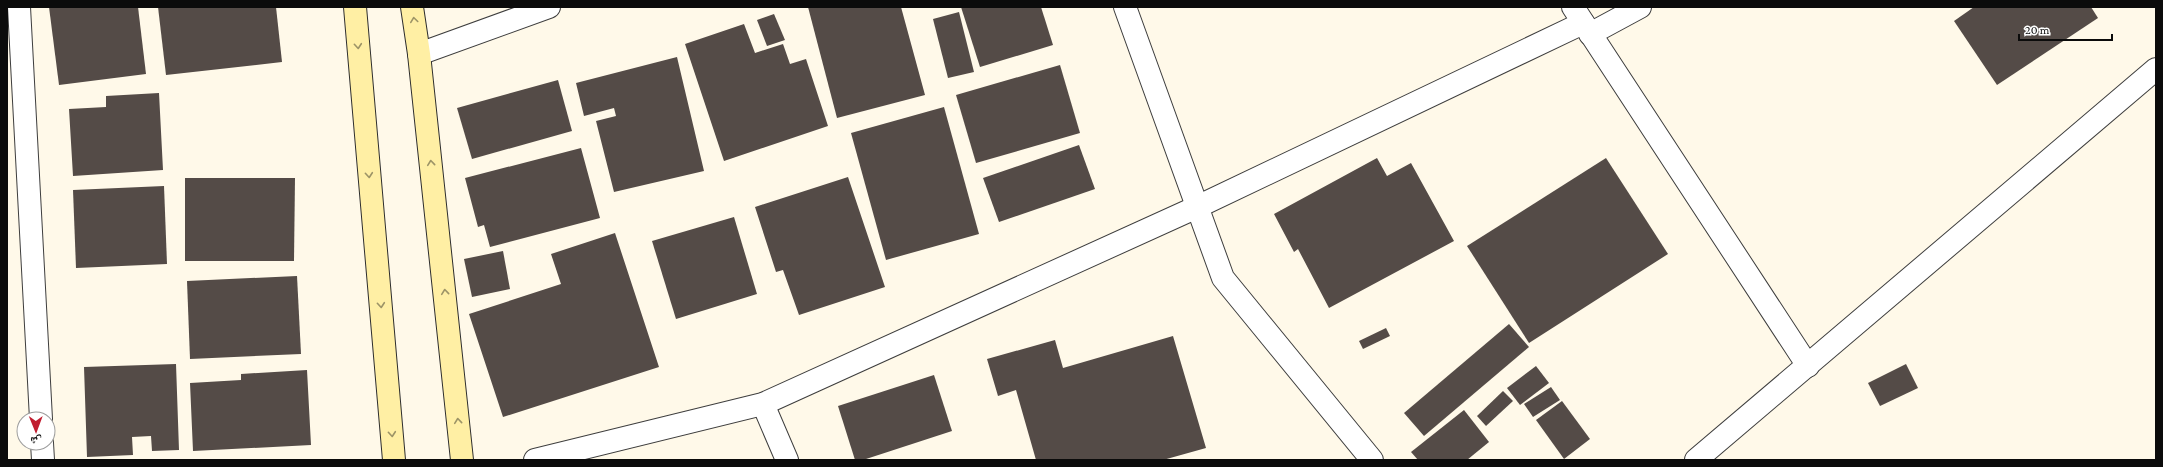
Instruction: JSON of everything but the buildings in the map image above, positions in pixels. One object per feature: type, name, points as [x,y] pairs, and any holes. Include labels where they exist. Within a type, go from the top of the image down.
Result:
[{"type":"street","points":[[7,9],[11,7]]},
{"type":"street","points":[[19,7],[41,411]]},
{"type":"street","points":[[355,7],[394,460]]},
{"type":"street","points":[[412,7],[419,54],[462,460]]},
{"type":"street","points":[[419,54],[549,7]]},
{"type":"street","points":[[1124,7],[1223,278],[1372,460]]},
{"type":"street","points":[[535,460],[763,404],[1198,207],[1582,21],[1640,7]]},
{"type":"street","points":[[1582,21],[1808,366]]},
{"type":"street","points":[[1696,460],[2156,69]]},
{"type":"street","points":[[763,404],[787,460]]}]
